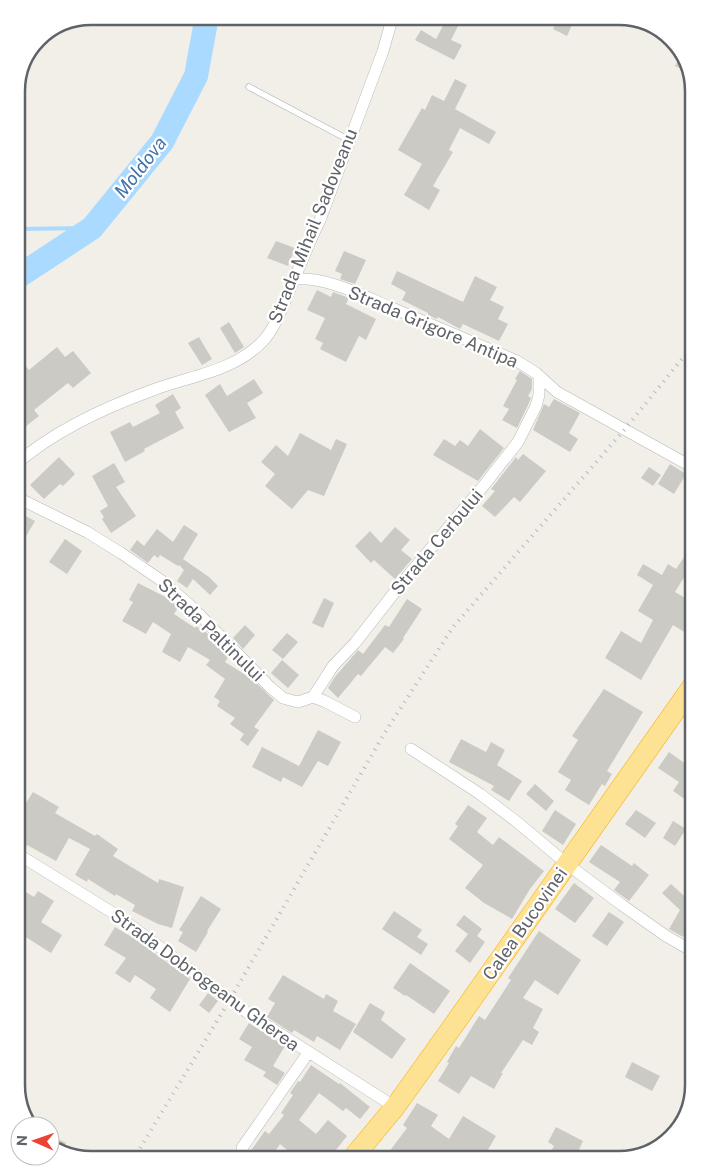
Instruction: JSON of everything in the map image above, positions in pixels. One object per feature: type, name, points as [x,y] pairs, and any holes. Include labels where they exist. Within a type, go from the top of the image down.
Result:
[{"type":"highway","name":"Calea Bucovinei","points":[[359,1151],[490,975],[685,697]]},
{"type":"street","name":"Strada Mihail Sadoveanu","points":[[25,456],[34,448],[60,433],[131,398],[181,380],[206,374],[249,354],[264,340],[273,327],[295,280],[320,220],[383,51],[390,25]]},
{"type":"street","name":"Strada Grigore Antipa","points":[[295,280],[308,278],[318,280],[362,296],[517,361],[539,376],[557,392],[685,463]]},
{"type":"street","name":"Strada Cerbului","points":[[313,697],[333,666],[355,643],[405,579],[486,484],[518,442],[536,406],[539,376]]},
{"type":"street","name":"Strada Paltinului","points":[[25,501],[87,532],[162,581],[193,608],[283,698],[298,702],[313,697]]},
{"type":"street","points":[[313,697],[355,717]]},
{"type":"street","points":[[411,749],[480,794],[517,822],[566,864],[629,910],[685,946]]},
{"type":"street","name":"Strada Dobrogeanu Gherea","points":[[25,858],[118,916],[229,1001],[394,1106]]},
{"type":"street","points":[[242,1148],[308,1053]]},
{"type":"lane","points":[[249,87],[349,140]]},
{"type":"building","points":[[443,25],[458,25],[451,40],[462,45],[454,60],[415,40],[421,30],[436,39]]},
{"type":"building","points":[[555,25],[572,25],[567,36],[553,29]]},
{"type":"building","points":[[678,61],[680,69],[675,66]]},
{"type":"building","points":[[455,79],[467,85],[455,109],[496,132],[489,144],[460,128],[449,150],[453,152],[433,186],[440,190],[429,210],[404,195],[422,164],[398,150],[422,108],[425,110],[432,95],[444,101]]},
{"type":"building","points":[[276,241],[295,248],[288,266],[267,258]]},
{"type":"building","points":[[344,251],[366,260],[355,284],[340,279],[342,274],[335,271]]},
{"type":"building","points":[[397,271],[463,302],[475,276],[497,287],[490,300],[504,307],[498,319],[508,324],[499,341],[463,324],[460,329],[438,317],[437,319],[428,315],[428,313],[402,300],[406,292],[391,284]]},
{"type":"building","points":[[317,290],[331,297],[333,292],[349,298],[346,304],[376,319],[366,340],[359,336],[346,362],[320,349],[323,343],[315,339],[325,318],[307,310]]},
{"type":"building","points":[[229,322],[244,347],[235,353],[220,328]]},
{"type":"building","points":[[199,337],[212,359],[202,365],[188,343]]},
{"type":"building","points":[[57,347],[65,357],[73,351],[91,373],[73,388],[68,383],[34,410],[39,416],[25,427],[25,365],[29,370]]},
{"type":"building","points":[[520,371],[532,379],[532,389],[528,396],[531,398],[517,428],[502,420],[509,409],[503,406]]},
{"type":"building","points":[[254,379],[263,393],[247,403],[256,418],[229,432],[205,395],[220,384],[227,396]]},
{"type":"building","points":[[173,394],[181,408],[175,412],[184,428],[144,449],[145,451],[125,462],[110,432],[130,422],[133,427],[160,413],[155,405]]},
{"type":"building","points":[[554,399],[580,413],[569,433],[578,439],[570,452],[533,430],[544,404],[549,407]]},
{"type":"building","points":[[480,429],[504,448],[478,481],[433,455],[444,439],[455,446],[460,440],[468,446]]},
{"type":"building","points":[[300,433],[331,450],[336,439],[347,444],[324,496],[308,490],[292,509],[265,486],[275,474],[261,462],[276,445],[288,456]]},
{"type":"building","points":[[523,454],[546,471],[520,502],[514,497],[495,517],[482,506],[495,491],[491,489],[516,457],[518,460]]},
{"type":"building","points":[[59,457],[75,474],[63,486],[60,484],[44,499],[30,485]]},
{"type":"building","points":[[114,463],[125,482],[116,487],[136,516],[111,533],[102,519],[104,517],[100,511],[108,506],[92,476]]},
{"type":"building","points":[[670,464],[685,473],[674,494],[658,484]]},
{"type":"building","points":[[649,467],[661,475],[653,486],[641,478]]},
{"type":"building","points":[[25,516],[35,521],[25,538]]},
{"type":"building","points":[[184,525],[198,534],[183,559],[209,577],[218,586],[210,595],[193,579],[187,588],[177,581],[184,570],[179,565],[160,555],[158,558],[154,555],[148,563],[130,550],[137,540],[144,546],[157,529],[173,542]]},
{"type":"building","points":[[395,527],[410,540],[401,550],[412,559],[395,579],[374,560],[371,563],[355,546],[370,531],[381,543]]},
{"type":"building","points":[[65,539],[82,551],[67,574],[49,562]]},
{"type":"building","points":[[685,556],[685,576],[675,592],[685,598],[685,632],[673,625],[641,680],[605,658],[621,631],[641,643],[653,620],[638,611],[653,585],[637,575],[643,564],[662,575],[668,564],[676,569]]},
{"type":"building","points":[[138,583],[175,602],[179,606],[174,614],[195,628],[196,626],[207,633],[229,656],[225,662],[252,679],[274,700],[254,727],[259,730],[248,746],[240,740],[244,734],[230,724],[235,718],[217,706],[220,701],[214,697],[225,679],[206,665],[210,660],[188,647],[180,662],[162,652],[171,634],[153,622],[146,634],[122,621],[133,602],[129,600]]},
{"type":"building","points":[[324,598],[334,603],[323,628],[312,623]]},
{"type":"building","points":[[407,599],[422,609],[404,639],[393,653],[385,647],[361,676],[358,674],[338,698],[328,688],[334,678],[358,650],[363,654],[385,625],[389,627]]},
{"type":"building","points":[[245,625],[255,635],[243,649],[233,638]]},
{"type":"building","points":[[287,633],[298,642],[283,659],[272,650]]},
{"type":"building","points":[[282,660],[299,675],[288,688],[271,673]]},
{"type":"building","points":[[604,689],[643,712],[607,771],[612,774],[605,786],[602,784],[589,805],[565,790],[571,780],[558,772],[578,740],[572,736]]},
{"type":"building","points":[[318,730],[341,742],[328,766],[318,761],[302,787],[283,777],[281,782],[252,767],[262,747],[299,766]]},
{"type":"building","points":[[461,739],[486,752],[491,742],[505,750],[497,765],[522,781],[509,801],[491,790],[494,786],[449,762]]},
{"type":"building","points":[[669,752],[685,764],[685,799],[673,791],[679,782],[658,768]]},
{"type":"building","points":[[535,784],[554,801],[546,811],[526,794]]},
{"type":"building","points":[[33,792],[59,807],[55,813],[95,836],[97,834],[118,849],[113,856],[158,883],[159,879],[184,887],[172,928],[158,924],[132,911],[135,905],[116,894],[115,896],[88,879],[87,882],[75,875],[90,849],[69,838],[56,861],[27,845],[25,846],[26,803]]},
{"type":"building","points":[[468,805],[487,818],[477,832],[493,845],[499,837],[544,871],[530,889],[512,919],[484,903],[465,888],[483,865],[449,839],[458,826],[455,824]]},
{"type":"building","points":[[555,810],[576,824],[563,845],[542,831]]},
{"type":"building","points":[[636,810],[656,823],[645,838],[625,824]]},
{"type":"building","points":[[673,821],[685,828],[675,846],[663,838]]},
{"type":"building","points":[[601,845],[632,866],[634,863],[649,875],[629,901],[614,890],[620,882],[589,862]]},
{"type":"building","points":[[574,883],[594,898],[575,923],[555,909]]},
{"type":"building","points":[[671,884],[685,897],[685,934],[683,937],[669,929],[680,910],[662,893]]},
{"type":"building","points":[[38,891],[54,901],[41,922],[62,935],[51,953],[25,937],[25,892],[34,897]]},
{"type":"building","points":[[201,896],[221,909],[196,952],[178,941],[183,932],[179,930]]},
{"type":"building","points":[[394,911],[422,930],[417,937],[428,944],[421,955],[382,929]]},
{"type":"building","points":[[609,912],[624,922],[607,946],[592,936]]},
{"type":"building","points":[[464,915],[482,929],[477,936],[485,942],[470,963],[455,951],[468,934],[456,925]]},
{"type":"building","points":[[115,927],[135,939],[190,979],[170,1012],[150,998],[156,989],[135,975],[130,983],[115,973],[126,958],[104,945]]},
{"type":"building","points":[[539,931],[581,960],[558,995],[535,980],[523,998],[543,1009],[533,1028],[539,1032],[532,1045],[523,1040],[501,1073],[503,1073],[494,1089],[471,1076],[459,1094],[438,1081],[449,1063],[447,1062],[456,1046],[459,1048],[479,1016],[485,1020],[511,980],[508,978]]},
{"type":"building","points":[[410,963],[450,991],[434,1014],[393,988]]},
{"type":"building","points":[[283,975],[324,999],[326,994],[338,1001],[333,1011],[356,1024],[340,1050],[317,1036],[314,1042],[294,1030],[292,1033],[267,1017],[275,1003],[268,999]]},
{"type":"building","points":[[208,993],[218,1001],[209,1013],[199,1005]]},
{"type":"building","points":[[370,1003],[385,1012],[381,1020],[406,1039],[392,1059],[353,1032]]},
{"type":"building","points":[[249,1023],[285,1046],[273,1066],[285,1073],[277,1085],[263,1076],[266,1072],[244,1060],[252,1047],[239,1039]]},
{"type":"building","points":[[632,1062],[660,1076],[652,1091],[625,1077]]},
{"type":"building","points":[[311,1065],[340,1083],[370,1107],[360,1119],[346,1108],[343,1111],[319,1093],[299,1120],[316,1134],[328,1120],[347,1136],[335,1151],[288,1151],[280,1144],[275,1151],[251,1151],[265,1131],[269,1134],[284,1115],[281,1113],[293,1095],[290,1093],[298,1081],[300,1082]]},
{"type":"building","points":[[417,1103],[438,1115],[431,1126],[449,1139],[463,1116],[496,1136],[487,1151],[390,1151],[407,1128],[403,1125]]},
{"type":"building","points":[[556,1127],[583,1141],[578,1151],[551,1151],[554,1146],[548,1142]]},
{"type":"building","points":[[60,1140],[66,1143],[65,1145]]},
{"type":"waterway","name":"Moldova","points":[[25,272],[92,228],[162,142],[196,76],[205,25]]},
{"type":"waterway","points":[[25,229],[92,228]]},
{"type":"railway","points":[[138,1151],[229,1001],[384,734],[453,627],[625,429],[685,355]]}]
